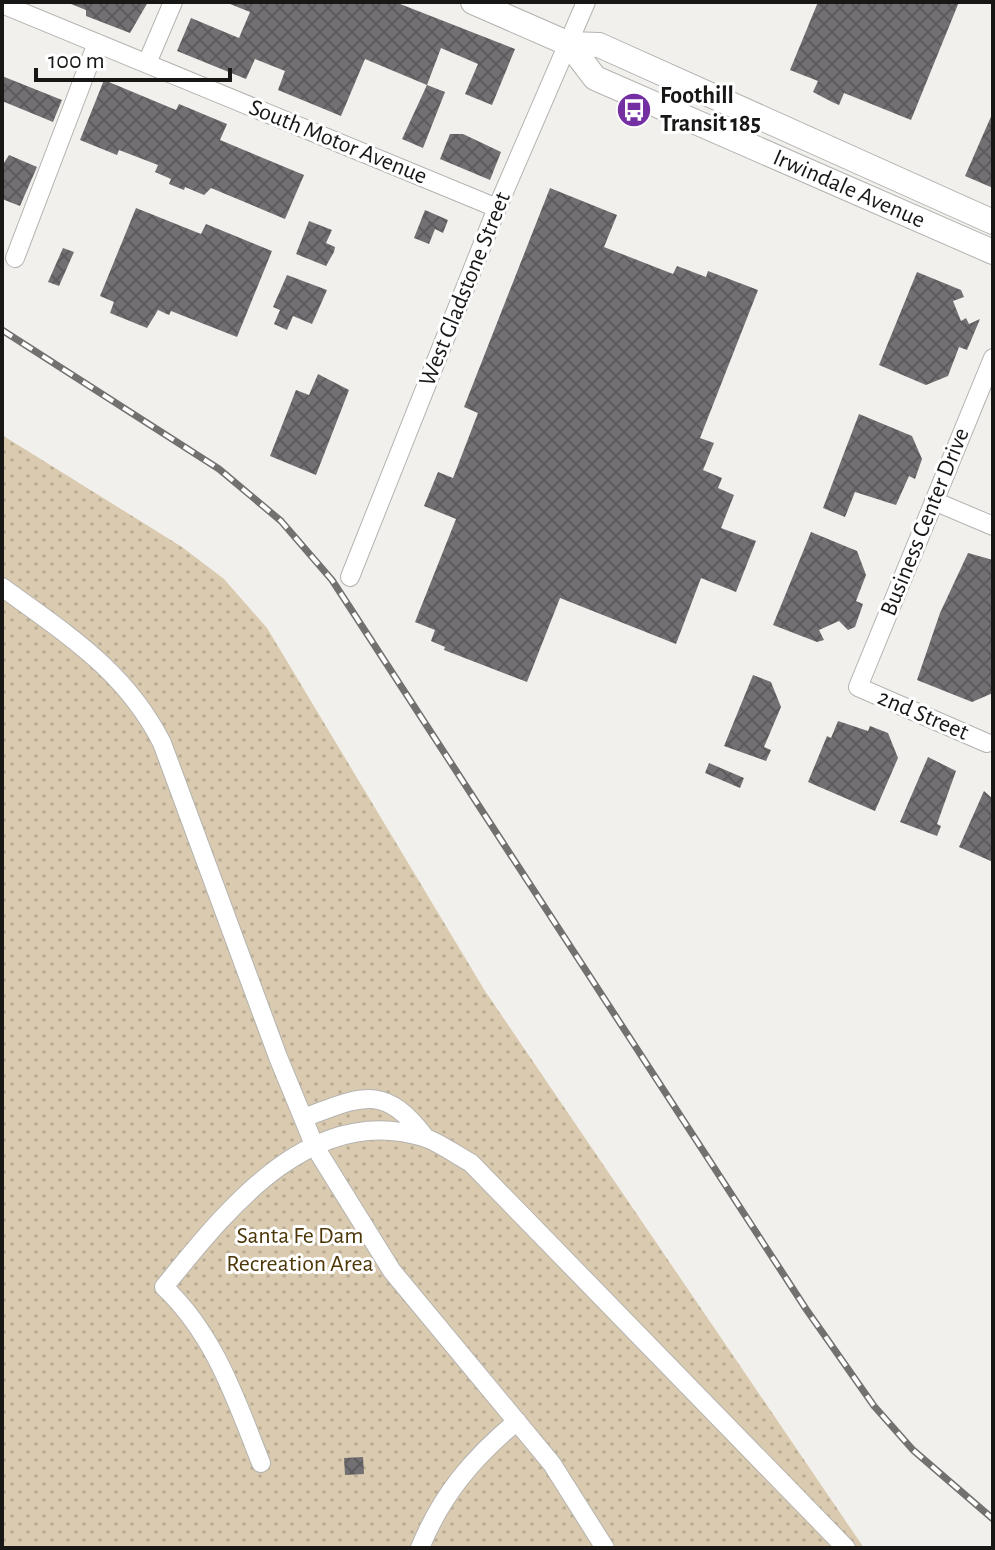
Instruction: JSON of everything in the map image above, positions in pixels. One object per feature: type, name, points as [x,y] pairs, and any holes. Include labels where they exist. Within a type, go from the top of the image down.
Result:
[{"type":"main road","points":[[473,2],[569,44]]},
{"type":"main road","name":"Irwindale Avenue","points":[[569,44],[599,45],[993,222]]},
{"type":"main road","name":"Irwindale Avenue","points":[[569,44],[595,78],[993,252]]},
{"type":"street","points":[[147,63],[173,2]]},
{"type":"street","name":"West Gladstone Street","points":[[350,577],[497,208],[586,2]]},
{"type":"street","name":"South Motor Avenue","points":[[2,4],[497,208]]},
{"type":"street","points":[[15,258],[97,43]]},
{"type":"street","name":"Business Center Drive","points":[[858,687],[993,358]]},
{"type":"street","points":[[934,501],[993,526]]},
{"type":"street","points":[[2,587],[103,662],[145,710],[167,757],[315,1147],[392,1271],[552,1464],[605,1548]]},
{"type":"street","name":"2nd Street","points":[[858,687],[987,743]]},
{"type":"street","points":[[303,1118],[354,1100],[377,1099],[405,1112],[425,1137]]},
{"type":"street","points":[[261,1463],[208,1339],[194,1317],[164,1287],[225,1213],[256,1183],[336,1137],[379,1129],[425,1137],[471,1163],[538,1232],[577,1255],[601,1297],[846,1548]]},
{"type":"street","points":[[420,1548],[448,1491],[476,1455],[517,1421]]},
{"type":"green space","name":"Santa Fe Dam Recreation Area","points":[[2,435],[182,547],[224,579],[267,628],[485,991],[864,1548],[2,1548]]},
{"type":"building","points":[[66,2],[148,2],[130,33],[86,16],[86,10]]},
{"type":"building","points":[[225,2],[395,2],[515,49],[492,105],[465,94],[478,64],[441,48],[427,85],[365,59],[341,116],[278,90],[285,71],[255,59],[246,79],[177,51],[191,18],[239,38],[250,12]]},
{"type":"building","points":[[818,2],[959,2],[911,120],[844,93],[839,105],[813,92],[818,81],[790,70]]},
{"type":"building","points":[[2,76],[62,100],[53,122],[2,101]]},
{"type":"building","points":[[104,80],[176,110],[179,104],[227,124],[220,140],[304,175],[285,219],[211,188],[204,195],[185,187],[184,190],[169,184],[171,179],[155,172],[158,165],[119,150],[117,155],[80,140]]},
{"type":"building","points":[[427,85],[445,92],[423,148],[402,139]]},
{"type":"building","points":[[993,112],[993,188],[965,176]]},
{"type":"building","points":[[450,134],[463,134],[501,152],[490,180],[440,159]]},
{"type":"building","points":[[9,155],[37,167],[20,206],[2,199],[2,166]]},
{"type":"building","points":[[550,188],[617,215],[604,247],[673,274],[677,266],[706,277],[708,271],[758,290],[700,438],[714,443],[703,470],[722,478],[718,488],[734,495],[721,528],[756,541],[736,592],[701,578],[676,644],[560,598],[527,682],[444,650],[445,647],[431,641],[435,630],[415,622],[456,519],[424,506],[438,472],[453,478],[478,413],[464,407]]},
{"type":"building","points":[[136,208],[201,234],[206,224],[272,251],[237,337],[171,311],[169,315],[158,310],[147,328],[110,313],[114,302],[100,296]]},
{"type":"building","points":[[425,210],[448,220],[443,233],[435,229],[429,244],[414,238]]},
{"type":"building","points":[[309,221],[332,230],[326,243],[335,247],[326,266],[296,254]]},
{"type":"building","points":[[63,248],[74,252],[59,286],[48,282]]},
{"type":"building","points":[[917,272],[961,290],[964,297],[953,301],[961,321],[966,318],[969,324],[980,319],[967,350],[959,347],[948,376],[926,385],[879,365]]},
{"type":"building","points":[[287,275],[327,290],[312,324],[293,316],[287,330],[274,324],[280,310],[273,307]]},
{"type":"building","points":[[318,374],[349,390],[316,475],[270,456],[296,390],[309,395]]},
{"type":"building","points":[[859,414],[912,436],[922,459],[915,479],[909,476],[896,505],[855,492],[845,517],[823,508]]},
{"type":"building","points":[[811,532],[857,551],[866,575],[856,601],[863,604],[855,627],[848,630],[839,621],[819,630],[824,640],[817,642],[773,625]]},
{"type":"building","points":[[968,553],[993,560],[993,693],[972,702],[917,680],[940,613]]},
{"type":"building","points":[[753,675],[771,682],[781,707],[764,747],[771,750],[766,761],[724,746]]},
{"type":"building","points":[[838,721],[868,731],[870,726],[888,733],[898,758],[875,811],[808,782],[827,736],[831,738]]},
{"type":"building","points":[[928,757],[956,771],[937,824],[941,826],[937,836],[900,822]]},
{"type":"building","points":[[709,763],[744,778],[740,788],[705,773]]},
{"type":"building","points":[[984,791],[993,799],[993,862],[959,847]]},
{"type":"building","points":[[363,1457],[364,1474],[345,1475],[344,1458]]},
{"type":"railway","points":[[2,330],[219,469],[281,521],[332,580],[806,1309],[874,1406],[913,1450],[993,1519]]},
{"type":"place","name":"Foothill Transit 185","points":[[634,110]]}]
